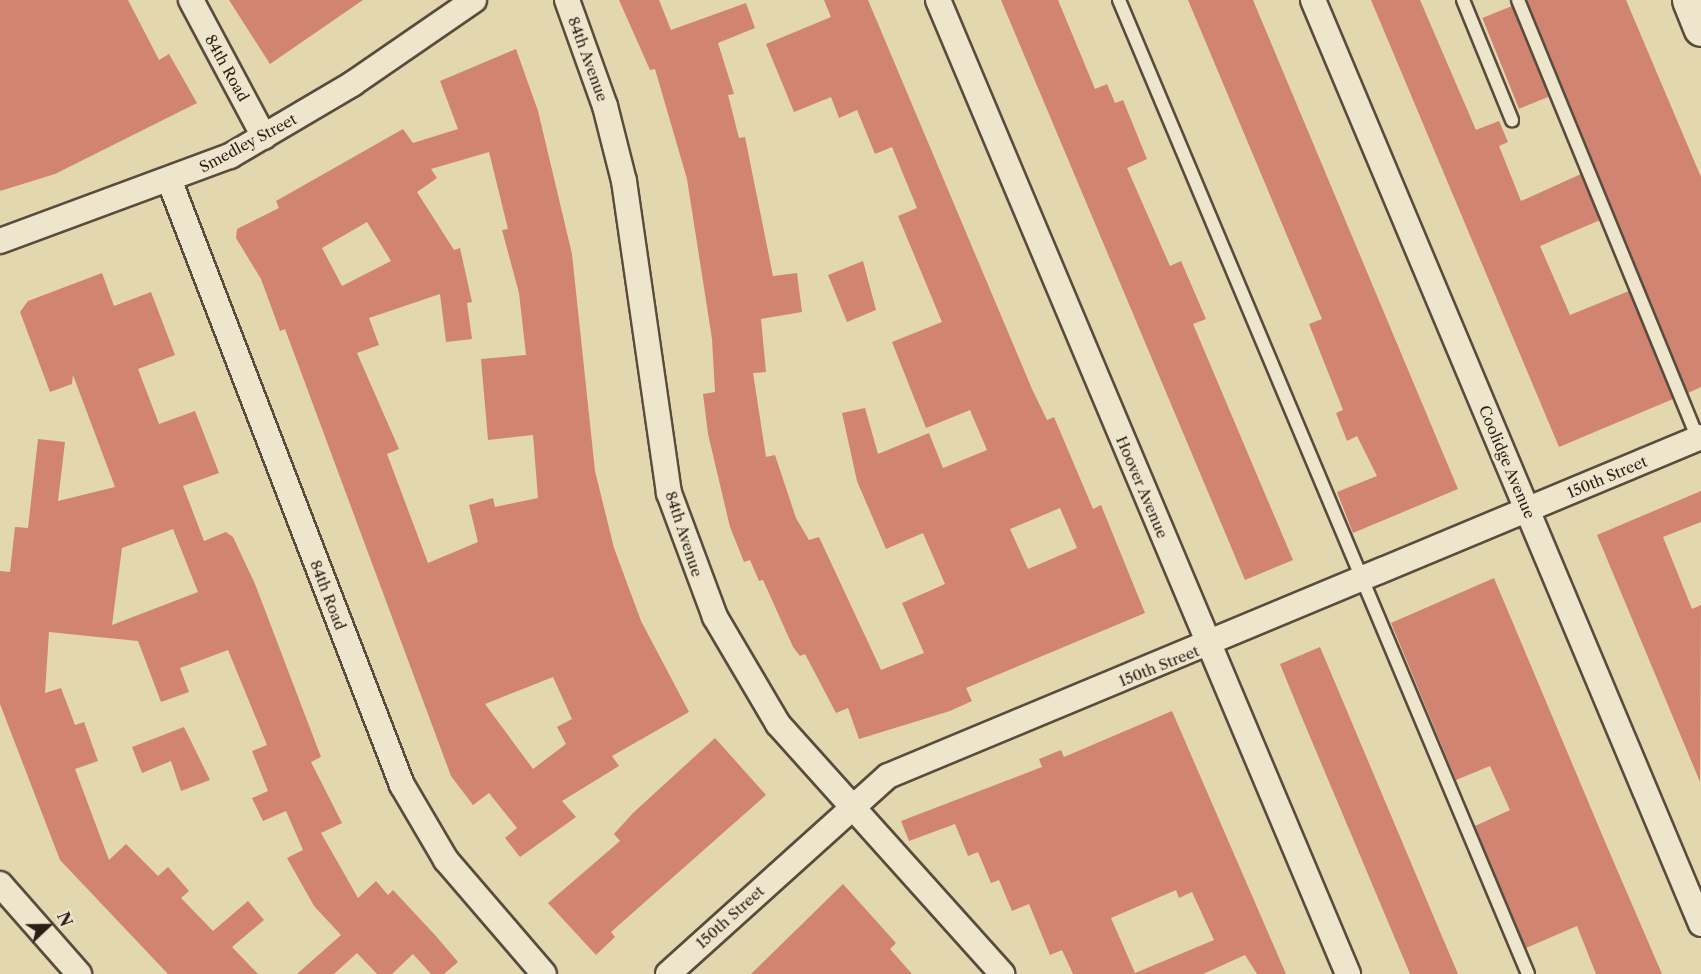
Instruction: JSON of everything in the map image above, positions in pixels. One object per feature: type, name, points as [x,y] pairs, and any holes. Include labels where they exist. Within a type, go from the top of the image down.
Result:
[{"type":"main road","points":[[1689,0],[1701,29]]},
{"type":"street","name":"84th Road","points":[[190,0],[264,137]]},
{"type":"street","name":"Smedley Street","points":[[0,241],[170,182],[264,137],[474,0]]},
{"type":"street","name":"84th Avenue","points":[[567,0],[620,162],[638,256],[663,457],[686,549],[715,617],[762,701],[852,810],[1002,974]]},
{"type":"street","name":"Hoover Avenue","points":[[938,0],[1348,974]]},
{"type":"street","name":"Coolidge Avenue","points":[[1313,0],[1701,924]]},
{"type":"street","name":"84th Road","points":[[170,182],[402,784],[446,860],[544,974]]},
{"type":"street","name":"150th Street","points":[[668,974],[888,776],[1209,645],[1700,437]]},
{"type":"street","points":[[0,884],[79,974]]},
{"type":"lane","points":[[1119,0],[1528,974]]},
{"type":"lane","points":[[1463,0],[1512,120]]},
{"type":"lane","points":[[1518,0],[1700,437]]},
{"type":"building","points":[[0,0],[128,0],[159,60],[169,54],[197,103],[55,174],[0,191]]},
{"type":"building","points":[[229,0],[363,0],[270,64]]},
{"type":"building","points":[[619,0],[659,0],[671,30],[746,3],[755,28],[718,43],[734,94],[728,95],[739,138],[745,137],[773,276],[797,273],[802,312],[761,319],[766,372],[753,373],[766,457],[775,455],[796,518],[809,540],[819,537],[881,670],[924,653],[902,603],[945,584],[923,533],[886,549],[857,481],[842,413],[865,408],[878,454],[929,433],[943,468],[987,450],[970,410],[926,428],[892,342],[942,322],[898,216],[917,208],[892,147],[875,154],[857,110],[839,118],[831,97],[794,112],[766,44],[831,17],[824,0],[868,0],[1032,389],[1047,420],[1054,417],[1093,509],[1101,505],[1145,613],[966,688],[972,701],[950,711],[859,739],[848,708],[836,713],[805,654],[800,656],[793,647],[763,580],[759,581],[750,560],[744,562],[730,527],[708,434],[703,394],[715,392],[712,339],[687,179],[655,69],[650,70]],"holes":[[[1060,508],[1077,548],[1028,569],[1010,529]]]},
{"type":"building","points":[[1001,0],[1058,0],[1095,89],[1107,84],[1115,103],[1123,100],[1147,159],[1127,168],[1170,266],[1181,261],[1206,319],[1193,324],[1293,560],[1245,580]]},
{"type":"building","points":[[1188,0],[1253,0],[1458,489],[1353,533],[1337,492],[1377,476],[1357,436],[1347,441],[1336,413],[1343,410],[1309,324],[1322,319]]},
{"type":"building","points":[[1371,0],[1420,0],[1476,130],[1499,121],[1508,142],[1499,146],[1521,201],[1581,174],[1600,220],[1540,246],[1570,315],[1629,291],[1673,399],[1559,447]]},
{"type":"building","points":[[1527,0],[1626,0],[1701,177],[1701,387],[1688,393]]},
{"type":"building","points":[[1512,6],[1549,97],[1519,109],[1482,18]]},
{"type":"building","points":[[516,49],[538,111],[572,254],[595,471],[614,548],[641,621],[689,712],[612,756],[619,766],[562,801],[576,817],[520,857],[505,838],[517,828],[489,793],[473,805],[451,776],[285,329],[280,331],[261,279],[236,238],[237,229],[279,208],[276,201],[403,129],[413,143],[458,129],[440,81]],"holes":[[[489,152],[508,229],[502,230],[519,293],[526,355],[481,359],[488,440],[533,435],[538,498],[495,507],[493,498],[469,505],[478,542],[428,563],[387,454],[399,449],[357,353],[379,345],[369,318],[440,294],[446,342],[472,339],[467,303],[472,302],[460,248],[454,250],[417,192],[437,178],[431,169]],[[367,222],[391,261],[342,286],[322,248]],[[553,677],[572,719],[557,727],[566,744],[533,769],[485,704]]]},
{"type":"building","points":[[863,261],[876,310],[847,322],[828,275]]},
{"type":"building","points":[[102,273],[114,306],[151,292],[175,355],[138,369],[159,424],[195,411],[219,473],[183,486],[204,541],[226,532],[233,537],[255,584],[321,757],[311,762],[342,823],[321,833],[358,898],[376,881],[388,895],[393,890],[435,935],[458,962],[444,974],[431,974],[413,954],[392,974],[377,974],[357,953],[334,974],[297,974],[341,935],[314,906],[287,858],[303,850],[286,811],[263,821],[252,798],[268,791],[252,751],[267,745],[228,650],[180,668],[189,692],[161,702],[138,641],[49,632],[45,693],[61,688],[75,725],[84,722],[98,761],[75,769],[109,860],[126,844],[158,876],[168,867],[189,891],[181,898],[213,931],[248,901],[264,920],[232,947],[258,974],[168,974],[60,860],[0,704],[0,571],[10,572],[15,527],[28,528],[38,439],[65,442],[58,501],[115,487],[73,375],[72,384],[50,392],[20,312],[28,301]],"holes":[[[173,529],[198,592],[112,625],[122,548]]]},
{"type":"building","points":[[1701,491],[1701,522],[1663,537],[1692,609],[1701,605],[1700,782],[1597,535]]},
{"type":"building","points":[[1494,578],[1662,974],[1596,974],[1577,926],[1526,948],[1475,826],[1510,810],[1490,766],[1456,780],[1391,623]]},
{"type":"building","points":[[1320,647],[1458,974],[1410,974],[1280,664]]},
{"type":"building","points":[[1172,711],[1286,974],[1257,974],[1245,955],[1203,974],[1073,974],[1062,950],[1050,955],[1029,904],[1012,911],[999,880],[991,883],[978,852],[968,856],[955,824],[909,841],[901,821],[1042,767],[1039,759],[1061,750],[1064,757]],"holes":[[[1176,890],[1179,898],[1192,892],[1214,940],[1135,973],[1111,918]]]},
{"type":"building","points":[[184,727],[210,780],[181,791],[171,761],[142,773],[132,747]]},
{"type":"building","points":[[715,738],[766,795],[611,932],[615,937],[596,955],[548,903],[620,841],[614,834],[633,813]]},
{"type":"building","points":[[843,884],[896,943],[890,949],[912,974],[751,974]]}]
